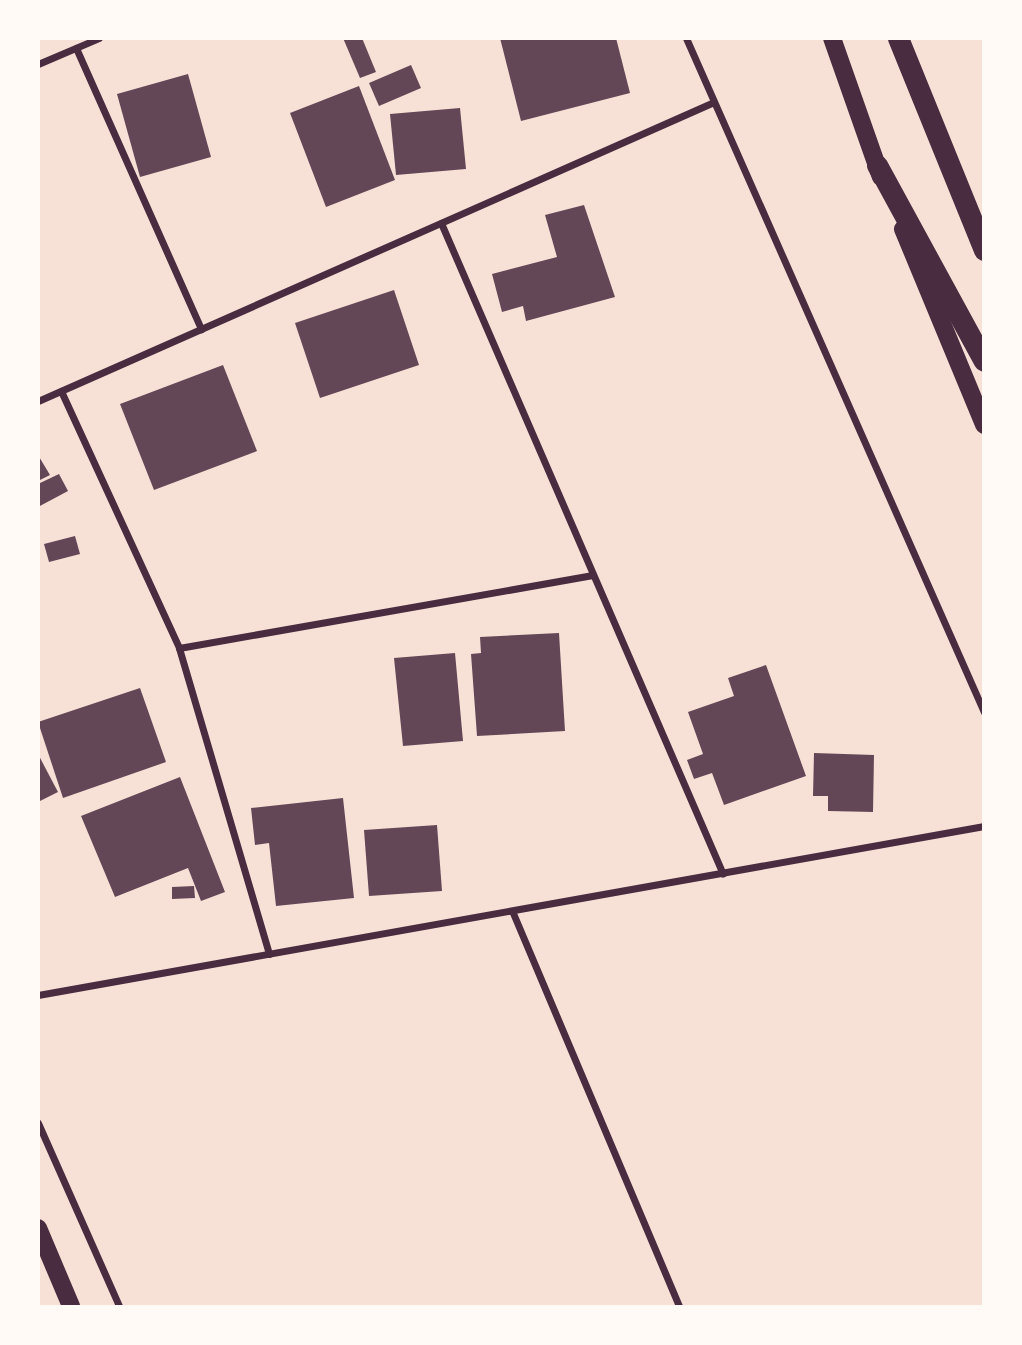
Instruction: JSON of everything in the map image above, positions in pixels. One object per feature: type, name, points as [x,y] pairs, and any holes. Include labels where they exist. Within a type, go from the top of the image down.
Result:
[{"type":"highway","points":[[898,38],[984,250]]},
{"type":"highway","points":[[877,165],[984,361]]},
{"type":"main road","points":[[832,38],[877,165],[984,425]]},
{"type":"main road","points":[[38,1228],[71,1307]]},
{"type":"street","points":[[38,64],[99,38]]},
{"type":"street","points":[[686,38],[984,712]]},
{"type":"street","points":[[76,48],[201,329]]},
{"type":"street","points":[[38,401],[714,102]]},
{"type":"street","points":[[441,223],[723,874]]},
{"type":"street","points":[[61,391],[179,648],[269,954]]},
{"type":"street","points":[[179,648],[593,575]]},
{"type":"street","points":[[38,995],[513,913],[984,826]]},
{"type":"street","points":[[513,913],[679,1307]]},
{"type":"street","points":[[38,1123],[119,1307]]},
{"type":"building","points":[[343,38],[362,38],[376,72],[360,78]]},
{"type":"building","points":[[500,38],[616,38],[630,93],[521,121]]},
{"type":"building","points":[[411,65],[421,88],[379,106],[369,83]]},
{"type":"building","points":[[188,74],[211,157],[140,177],[117,94]]},
{"type":"building","points":[[359,86],[395,180],[326,207],[290,113]]},
{"type":"building","points":[[460,108],[466,169],[396,175],[390,114]]},
{"type":"building","points":[[584,205],[615,297],[526,321],[523,306],[502,312],[492,274],[557,257],[545,215]]},
{"type":"building","points":[[394,290],[419,365],[320,398],[295,323]]},
{"type":"building","points":[[223,365],[257,451],[154,490],[120,404]]},
{"type":"building","points":[[38,455],[50,475],[38,481]]},
{"type":"building","points":[[59,474],[68,491],[38,507],[38,484]]},
{"type":"building","points":[[75,536],[80,554],[49,562],[44,544]]},
{"type":"building","points":[[559,633],[565,731],[477,736],[471,654],[481,653],[480,637]]},
{"type":"building","points":[[455,653],[463,741],[403,746],[394,658]]},
{"type":"building","points":[[766,665],[806,776],[724,805],[712,773],[694,779],[687,760],[703,754],[688,712],[734,696],[728,678]]},
{"type":"building","points":[[140,688],[166,762],[63,798],[38,722]]},
{"type":"building","points":[[814,753],[874,755],[873,812],[828,811],[828,796],[813,796]]},
{"type":"building","points":[[38,754],[58,792],[38,802]]},
{"type":"building","points":[[180,777],[225,892],[201,901],[188,868],[115,897],[81,816]]},
{"type":"building","points":[[343,798],[354,898],[276,906],[269,843],[255,845],[251,808]]},
{"type":"building","points":[[437,825],[442,891],[369,896],[364,830]]},
{"type":"building","points":[[194,886],[195,898],[172,899],[172,887]]}]
